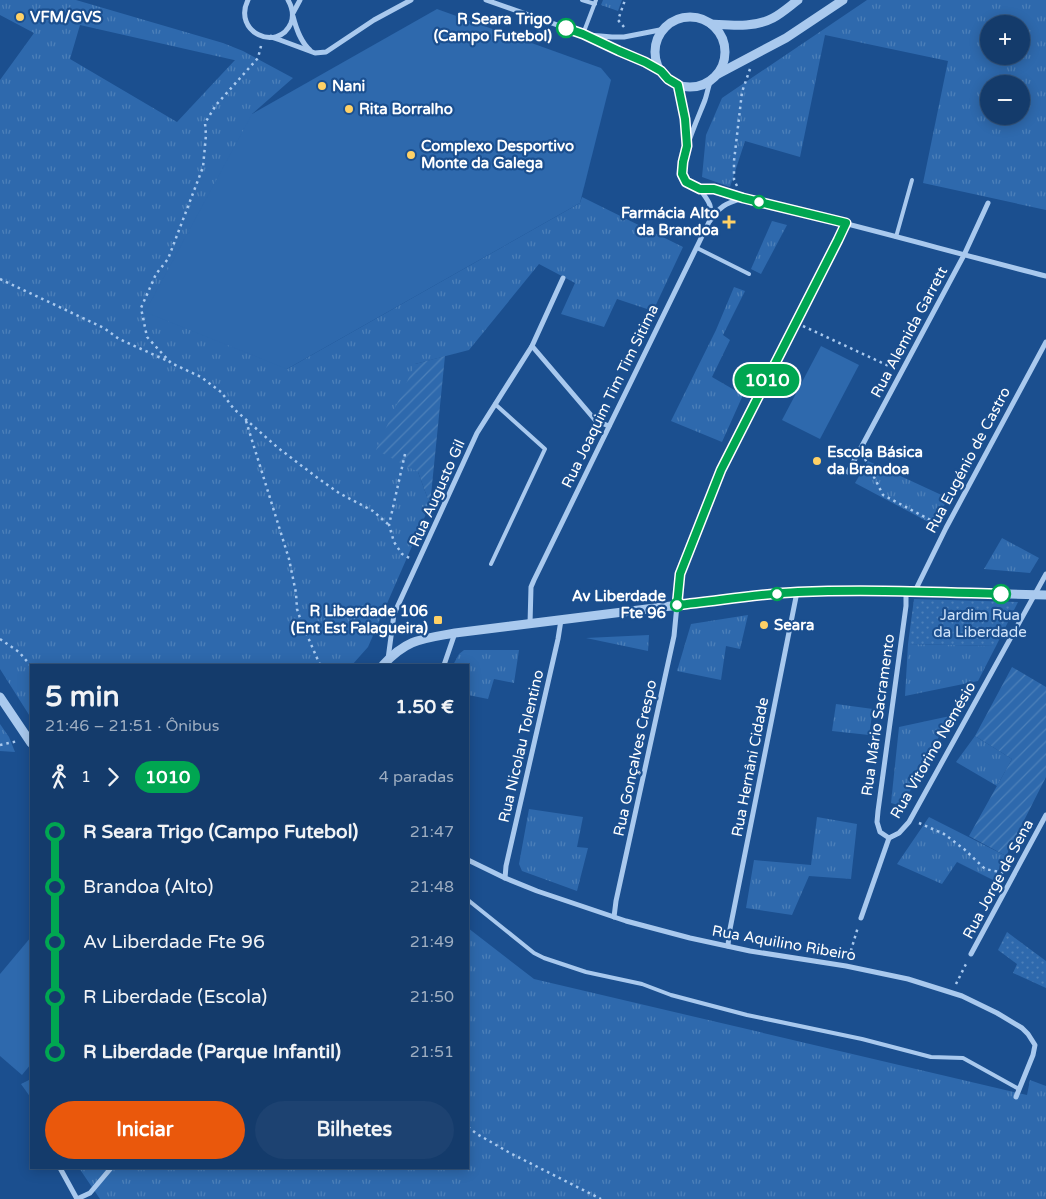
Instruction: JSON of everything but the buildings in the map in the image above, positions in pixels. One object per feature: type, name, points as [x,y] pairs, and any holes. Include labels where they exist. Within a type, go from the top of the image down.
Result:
[{"type":"street","points":[[248,0],[244,12],[247,25],[251,30],[263,37],[279,35],[286,30],[292,15],[292,8],[288,0]]},
{"type":"street","points":[[300,0],[292,15],[298,33],[308,48],[315,53]]},
{"type":"street","points":[[271,37],[315,53],[326,52],[374,20],[411,0]]},
{"type":"street","points":[[486,0],[583,34],[661,71]]},
{"type":"street","points":[[711,24],[747,25],[761,22],[772,18],[797,0]]},
{"type":"street","points":[[718,74],[786,38],[842,0]]},
{"type":"street","points":[[684,18],[698,18],[711,24],[718,31],[725,48],[723,66],[718,74],[710,82],[688,88],[668,79],[661,71],[656,53],[656,44],[665,28],[684,18]]},
{"type":"street","points":[[583,34],[624,37],[665,28]]},
{"type":"street","points":[[710,82],[687,146],[682,171],[683,178],[689,185],[700,189],[714,189],[1046,276]]},
{"type":"street","points":[[678,85],[685,119],[687,146]]},
{"type":"street","points":[[700,189],[710,203],[712,211],[710,222]]},
{"type":"street","name":"Rua Joaquim Tim Tim Sitima","points":[[530,624],[531,587],[608,426],[710,222],[717,210],[725,204],[743,198]]},
{"type":"street","name":"Rua Alemida Garrett","points":[[848,472],[964,255],[988,203]]},
{"type":"street","name":"Rua Gonçalves Crespo","points":[[614,916],[674,636],[680,574],[721,470],[846,223]]},
{"type":"street","name":"Rua Augusto Gil","points":[[386,662],[394,614],[478,433],[532,346],[563,278]]},
{"type":"street","name":"Rua Eugénio de Castro","points":[[910,591],[1046,342]]},
{"type":"street","points":[[532,346],[596,421],[608,426]]},
{"type":"street","name":"Rua Vitorino Nemésio","points":[[861,918],[889,838],[900,833],[911,819],[1046,574]]},
{"type":"street","points":[[386,662],[401,648],[411,642],[425,638],[751,596],[797,592],[910,591],[1046,595]]},
{"type":"street","name":"Rua Mário Sacramento","points":[[889,838],[880,832],[877,822],[906,606],[910,591]]},
{"type":"street","name":"Rua Hernâni Cidade","points":[[728,946],[797,592]]},
{"type":"street","name":"Rua Nicolau Tolentino","points":[[504,878],[561,620]]},
{"type":"street","points":[[444,664],[455,633]]},
{"type":"street","points":[[0,697],[30,741]]},
{"type":"street","name":"Rua Jorge de Sena","points":[[971,954],[1046,816]]},
{"type":"street","name":"Rua Aquilino Ribeiro","points":[[469,860],[504,878],[537,891],[690,938],[908,979],[962,996],[997,1012],[1022,1028],[1035,1045],[1033,1055],[1016,1097]]},
{"type":"street","points":[[61,1169],[77,1199],[90,1193],[110,1169]]},
{"type":"lane","points":[[582,0],[596,2],[583,34]]},
{"type":"lane","points":[[896,237],[912,180]]},
{"type":"lane","points":[[697,248],[749,274]]},
{"type":"lane","points":[[491,564],[545,449],[495,404]]},
{"type":"lane","points":[[469,901],[544,958],[586,972],[642,984],[671,995],[747,1015],[862,1039],[931,1058],[963,1058],[1019,1089]]},
{"type":"path","points":[[618,20],[625,0]]},
{"type":"path","points":[[171,363],[147,337],[141,308],[156,274],[168,259],[203,167],[206,135],[205,123],[216,105],[258,58],[263,37]]},
{"type":"path","points":[[743,198],[734,180],[734,161],[742,92],[755,54]]},
{"type":"path","points":[[0,279],[104,328],[119,339],[201,377],[221,392],[234,409],[277,447],[339,493],[373,512],[389,525]]},
{"type":"path","points":[[796,322],[902,372]]},
{"type":"path","points":[[246,420],[289,560],[296,593],[297,609],[320,664]]},
{"type":"path","points":[[862,446],[865,458],[883,495],[946,528]]},
{"type":"path","points":[[404,454],[389,525],[394,542],[402,554],[418,564]]},
{"type":"path","points":[[0,639],[19,652],[30,665]]},
{"type":"path","points":[[0,744],[30,741]]},
{"type":"path","points":[[911,819],[944,834],[964,849],[985,869],[1014,874]]},
{"type":"path","points":[[846,966],[861,918]]},
{"type":"path","points":[[951,992],[971,954]]},
{"type":"path","points":[[469,1128],[510,1153],[601,1199]]},
{"type":"green space","points":[[0,0],[76,0],[223,43],[243,51],[293,78],[252,114],[287,369],[580,203],[582,197],[683,247],[653,311],[617,299],[604,327],[561,314],[575,283],[539,264],[469,350],[415,364],[418,472],[430,505],[368,647],[353,664],[30,664],[30,716],[0,669],[0,80],[34,33],[0,15]],"holes":[[[80,25],[235,60],[177,122],[70,59]]]},
{"type":"green space","points":[[603,0],[622,0],[618,11],[601,5]]},
{"type":"green space","points":[[867,0],[1046,0],[1046,210],[923,183],[948,61],[825,35],[800,157],[745,141],[730,187],[702,177],[706,135],[722,98]]},
{"type":"green space","name":"Complexo Desportivo Monte da Galega","points":[[437,9],[601,68],[611,80],[580,203],[287,369],[145,312],[252,114]]},
{"type":"green space","points":[[772,221],[787,225],[761,274],[751,269]]},
{"type":"green space","points":[[734,287],[745,291],[723,335],[730,340],[712,377],[743,395],[722,442],[671,421],[716,330]]},
{"type":"green space","points":[[821,346],[859,365],[820,439],[782,420]]},
{"type":"green space","points":[[445,356],[430,505],[418,472],[376,450],[415,364]]},
{"type":"green space","points":[[868,461],[948,498],[934,525],[855,483]]},
{"type":"green space","points":[[1002,538],[1039,558],[1030,573],[984,569]]},
{"type":"green space","name":"Jardim Rua da Liberdade","points":[[914,599],[1018,602],[996,646],[908,644]]},
{"type":"green space","points":[[748,615],[740,649],[726,646],[721,680],[677,671],[691,624]]},
{"type":"green space","points":[[649,635],[648,651],[586,638]]},
{"type":"green space","points":[[908,644],[996,646],[978,681],[905,696]]},
{"type":"green space","points":[[464,650],[519,650],[514,683],[494,679],[488,699],[469,695],[469,664],[454,664],[459,654]]},
{"type":"green space","points":[[1012,667],[1046,687],[1046,777],[1006,856],[969,836],[1012,759],[975,736]]},
{"type":"green space","points":[[836,704],[873,709],[869,735],[832,731]]},
{"type":"green space","points":[[950,716],[902,806],[891,803],[899,727]]},
{"type":"green space","points":[[0,724],[9,737],[15,752],[0,751]]},
{"type":"green space","points":[[975,736],[1012,759],[997,786],[956,762]]},
{"type":"green space","points":[[529,809],[583,817],[577,847],[588,848],[577,891],[522,871],[519,864]]},
{"type":"green space","points":[[817,817],[857,824],[851,879],[809,876],[792,915],[746,908],[754,860],[811,865]]},
{"type":"green space","points":[[929,817],[1006,856],[993,880],[957,862],[942,884],[897,864]]},
{"type":"green space","points":[[469,929],[534,979],[1027,1095],[1030,1080],[1046,1086],[1046,1199],[100,1199],[80,1169],[469,1169]]},
{"type":"green space","points":[[1007,932],[1046,961],[1046,988],[1013,973],[1017,964],[998,950]]},
{"type":"green space","points":[[30,938],[30,1065],[22,1075],[0,1056],[0,974]]},
{"type":"green space","points":[[30,1080],[30,1097],[21,1084]]},
{"type":"bus line","name":"1010","points":[[566,28],[654,66],[668,79],[678,85],[685,119],[687,146],[682,174],[684,181],[689,185],[700,189],[714,189],[846,223],[721,470],[680,574],[677,605],[797,592],[906,591],[1001,594]]},
{"type":"place","name":"VFM/GVS","points":[[20,17]]},
{"type":"place","name":"R Seara Trigo (Campo Futebol)","points":[[566,28]]},
{"type":"place","name":"Nani","points":[[322,86]]},
{"type":"place","name":"Rita Borralho","points":[[349,109]]},
{"type":"place","name":"Complexo Desportivo Monte da Galega","points":[[411,155]]},
{"type":"place","name":"Farmácia Alto da Brandoa","points":[[729,222]]},
{"type":"place","name":"Escola Básica da Brandoa","points":[[817,461]]},
{"type":"place","name":"Av Liberdade Fte 96","points":[[677,605]]},
{"type":"place","name":"R Liberdade 106 (Ent Est Falagueira)","points":[[438,620]]},
{"type":"place","name":"Seara","points":[[764,625]]}]
